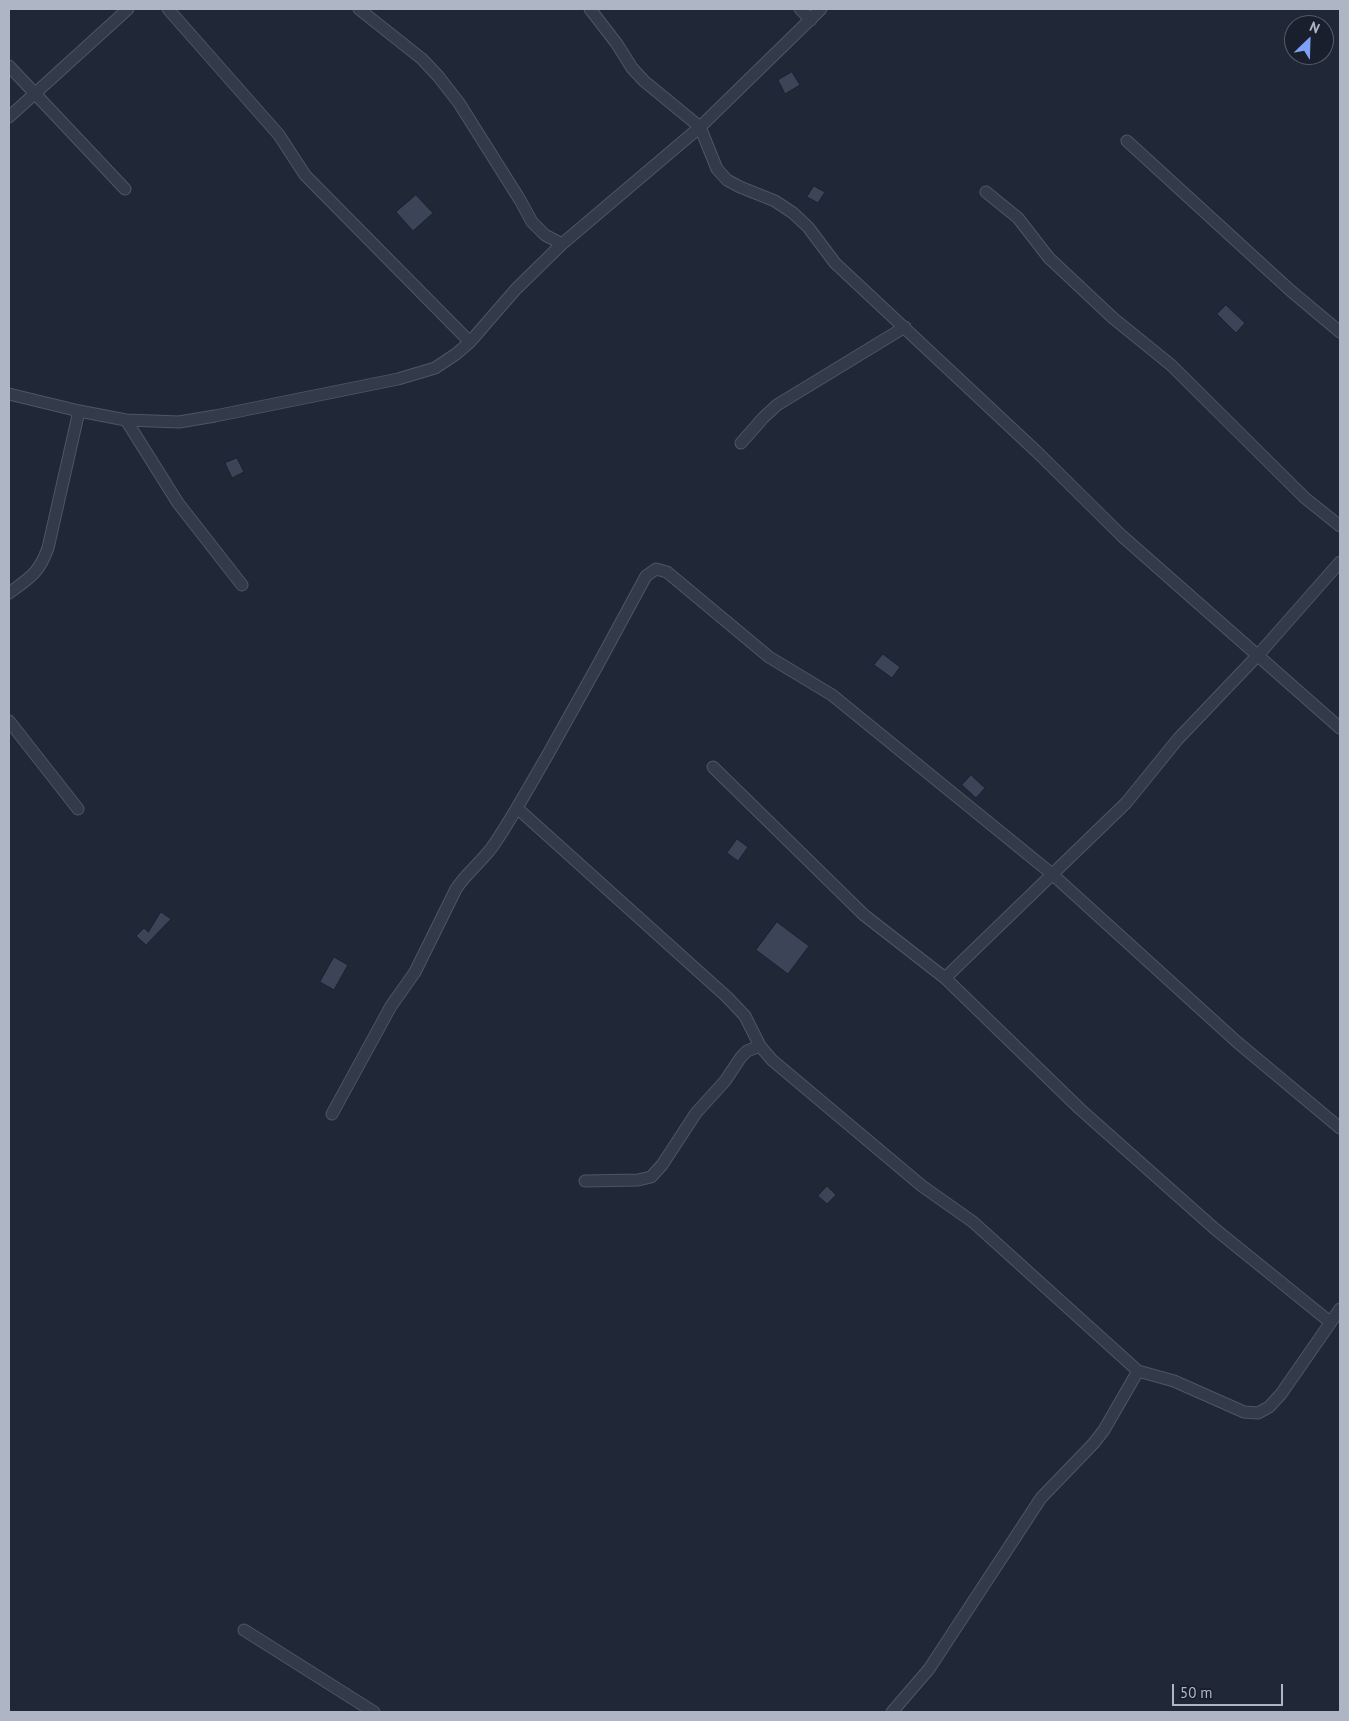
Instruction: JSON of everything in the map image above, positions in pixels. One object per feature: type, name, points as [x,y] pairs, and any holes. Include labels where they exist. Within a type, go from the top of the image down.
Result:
[{"type":"street","points":[[9,117],[128,9]]},
{"type":"street","points":[[168,9],[279,135],[305,175],[470,342]]},
{"type":"street","points":[[360,9],[422,60],[438,76],[464,111],[532,222],[545,235],[562,244]]},
{"type":"street","points":[[590,9],[617,44],[632,68],[644,81],[700,128],[717,169],[727,180],[740,188],[775,201],[793,213],[808,227],[835,264],[905,328],[1122,536],[1340,728]]},
{"type":"street","points":[[800,9],[811,20]]},
{"type":"street","points":[[9,394],[126,420],[179,422],[398,379],[435,368],[470,342],[516,289],[562,244],[700,128],[821,9]]},
{"type":"street","points":[[9,66],[125,189]]},
{"type":"street","points":[[1128,141],[1291,291],[1340,332]]},
{"type":"street","points":[[986,192],[1018,218],[1049,258],[1113,318],[1171,365],[1305,498],[1340,526]]},
{"type":"street","points":[[741,443],[777,405],[905,328]]},
{"type":"street","points":[[9,593],[34,575],[43,562],[48,548],[79,411]]},
{"type":"street","points":[[126,420],[178,503],[242,585]]},
{"type":"street","points":[[944,978],[1126,803],[1178,739],[1258,654],[1340,562]]},
{"type":"street","points":[[332,1114],[391,1006],[415,972],[456,889],[463,878],[494,845],[571,714],[646,576],[656,569],[667,572],[769,657],[832,695],[1052,874],[1237,1042],[1340,1128]]},
{"type":"street","points":[[9,722],[78,809]]},
{"type":"street","points":[[714,767],[864,915],[944,978],[1080,1109],[1215,1229],[1330,1322]]},
{"type":"street","points":[[517,808],[727,996],[745,1016],[760,1046],[772,1060],[922,1186],[973,1222],[1138,1371],[1174,1381],[1244,1412],[1258,1413],[1269,1407],[1281,1394],[1340,1309]]},
{"type":"street","points":[[585,1181],[638,1180],[651,1177],[662,1165],[696,1113],[725,1081],[741,1057],[747,1050],[760,1046]]},
{"type":"street","points":[[896,1711],[929,1669],[1041,1498],[1104,1430],[1138,1371]]},
{"type":"street","points":[[244,1630],[374,1712]]},
{"type":"building","points":[[792,72],[800,85],[785,94],[778,80]]},
{"type":"building","points":[[814,186],[825,192],[818,203],[807,197]]},
{"type":"building","points":[[416,195],[433,213],[413,231],[396,212]]},
{"type":"building","points":[[1226,305],[1245,323],[1236,333],[1217,314]]},
{"type":"building","points":[[237,458],[244,472],[232,478],[225,463]]},
{"type":"building","points":[[883,654],[900,667],[892,678],[874,665]]},
{"type":"building","points":[[971,775],[985,788],[976,798],[962,785]]},
{"type":"building","points":[[737,839],[748,847],[738,861],[727,853]]},
{"type":"building","points":[[161,912],[171,919],[146,945],[136,936],[144,928],[148,932]]},
{"type":"building","points":[[777,922],[809,946],[788,974],[756,950]]},
{"type":"building","points":[[334,957],[348,965],[334,990],[320,982]]},
{"type":"building","points":[[827,1186],[836,1195],[827,1204],[818,1196]]}]
